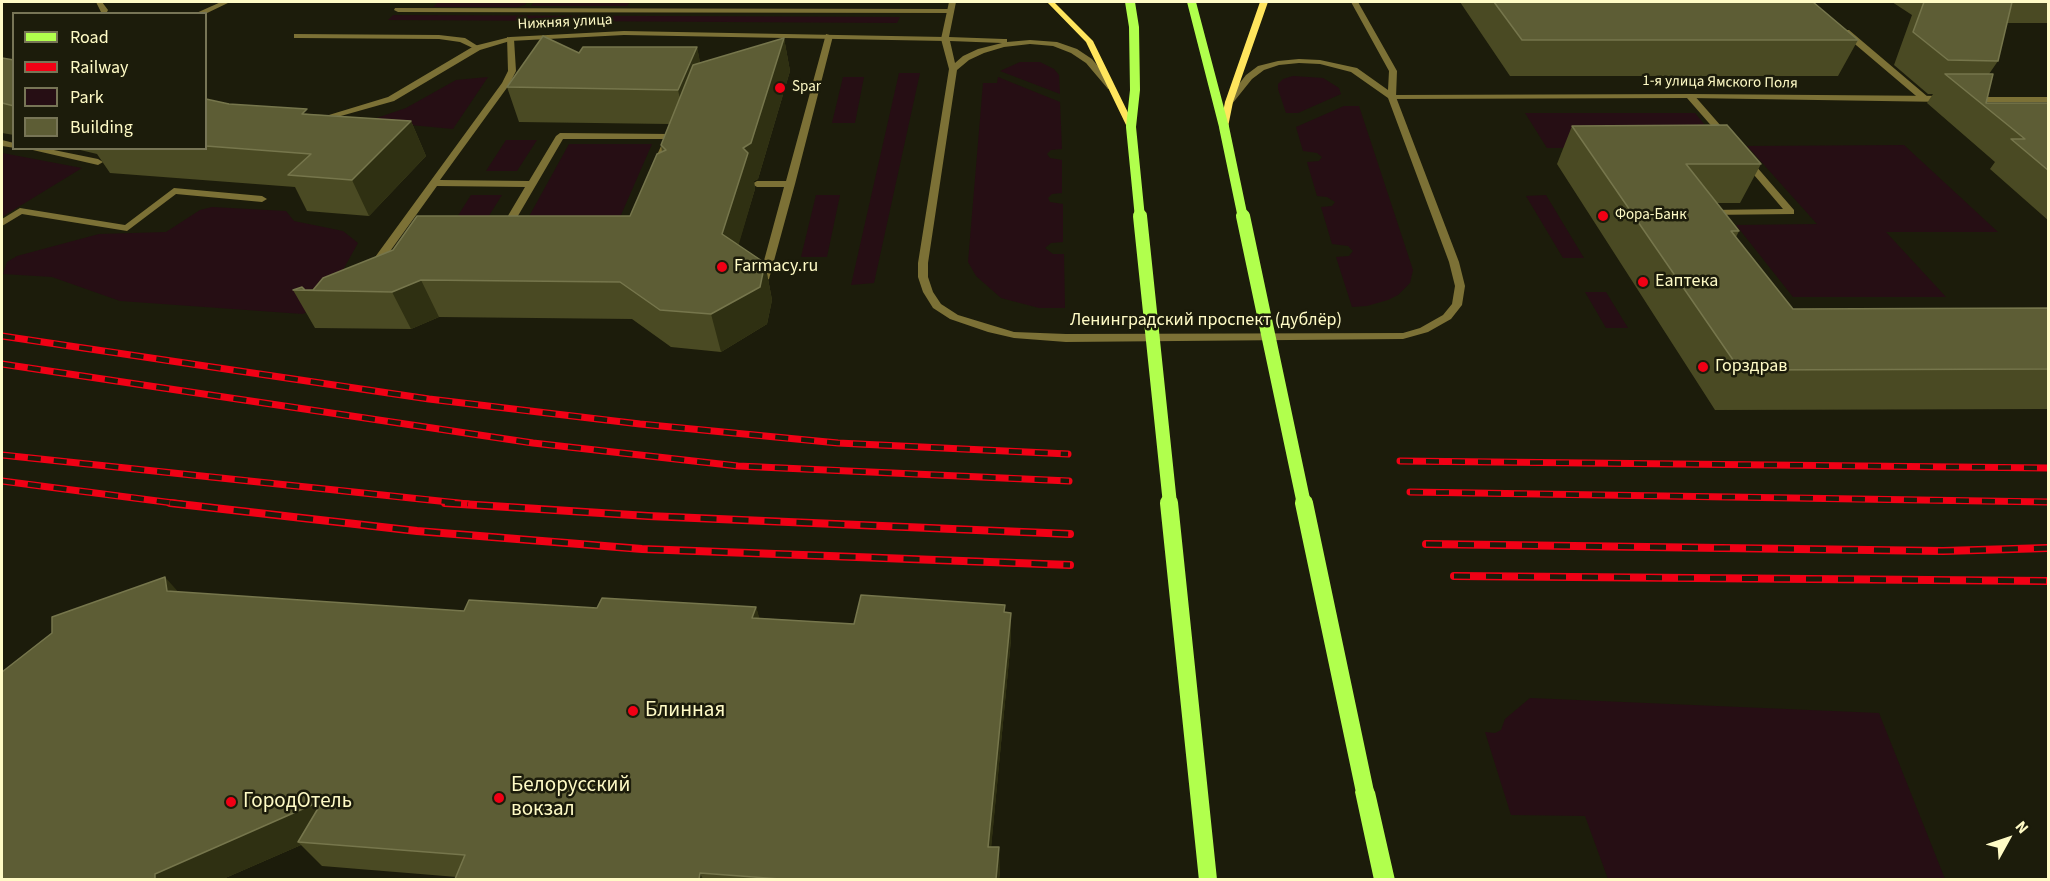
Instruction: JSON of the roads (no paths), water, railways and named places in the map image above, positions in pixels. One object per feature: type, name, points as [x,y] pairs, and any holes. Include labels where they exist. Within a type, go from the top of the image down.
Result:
[{"type":"main road","points":[[1050,2],[1089,41],[1131,127]]},
{"type":"main road","points":[[1130,2],[1134,27],[1135,90],[1131,127],[1208,879]]},
{"type":"main road","points":[[1191,2],[1224,127],[1385,879]]},
{"type":"main road","points":[[1224,127],[1229,102],[1264,2]]},
{"type":"street","points":[[99,2],[104,10]]},
{"type":"street","points":[[202,12],[226,2]]},
{"type":"street","name":"Ленинградский проспект (дублёр)","points":[[952,2],[945,39],[953,69],[923,263],[923,277],[928,292],[937,306],[971,325],[1014,334],[1056,338],[1384,337],[1414,334],[1440,322],[1457,305],[1460,292],[1459,279],[1392,97],[1393,71],[1354,2]]},
{"type":"street","points":[[398,10],[950,11]]},
{"type":"street","points":[[1838,24],[1925,99]]},
{"type":"street","name":"Нижняя улица","points":[[314,120],[335,117],[391,99],[477,48],[510,39],[624,33],[1030,42]]},
{"type":"street","points":[[297,36],[439,37],[462,40],[477,48]]},
{"type":"street","points":[[764,279],[829,36]]},
{"type":"street","points":[[365,278],[509,77],[513,59],[510,39]]},
{"type":"street","points":[[953,69],[966,58],[1004,45],[1030,42],[1054,44],[1074,51],[1089,61],[1111,87]]},
{"type":"street","points":[[1229,102],[1249,77],[1261,68],[1278,63],[1299,61],[1340,65],[1363,75],[1392,97]]},
{"type":"street","points":[[1690,96],[1791,212],[1705,213],[1712,220]]},
{"type":"street","name":"1-я улица Ямского Поля","points":[[1392,97],[1690,96],[2049,100]]},
{"type":"street","points":[[560,136],[669,136],[654,185],[625,241],[498,241],[532,184],[560,136]]},
{"type":"street","points":[[38,150],[98,162]]},
{"type":"street","points":[[433,183],[532,184]]},
{"type":"street","points":[[757,184],[790,184]]},
{"type":"street","points":[[2,224],[20,211],[127,228],[174,191],[262,200]]},
{"type":"railway","points":[[2,336],[429,399],[640,424],[838,443],[1068,454]]},
{"type":"railway","points":[[2,364],[533,443],[738,466],[1069,481]]},
{"type":"railway","points":[[2,455],[468,504]]},
{"type":"railway","points":[[1400,461],[2048,468]]},
{"type":"railway","points":[[2,481],[181,504]]},
{"type":"railway","points":[[1410,492],[2048,502]]},
{"type":"railway","points":[[170,503],[417,531],[642,549],[1070,565]]},
{"type":"railway","points":[[445,503],[648,516],[1070,534]]},
{"type":"railway","points":[[1426,544],[1943,551],[2048,548]]},
{"type":"railway","points":[[1454,576],[2048,581]]},
{"type":"place","name":"Spar","points":[[780,88]]},
{"type":"place","name":"Фора-Банк","points":[[1603,216]]},
{"type":"place","name":"Farmacy.ru","points":[[722,267]]},
{"type":"place","name":"Еаптека","points":[[1643,282]]},
{"type":"place","name":"Горздрав","points":[[1703,367]]},
{"type":"place","name":"Блинная","points":[[633,711]]},
{"type":"place","name":"Белорусский вокзал","points":[[499,798]]},
{"type":"place","name":"ГородОтель","points":[[231,802]]}]
